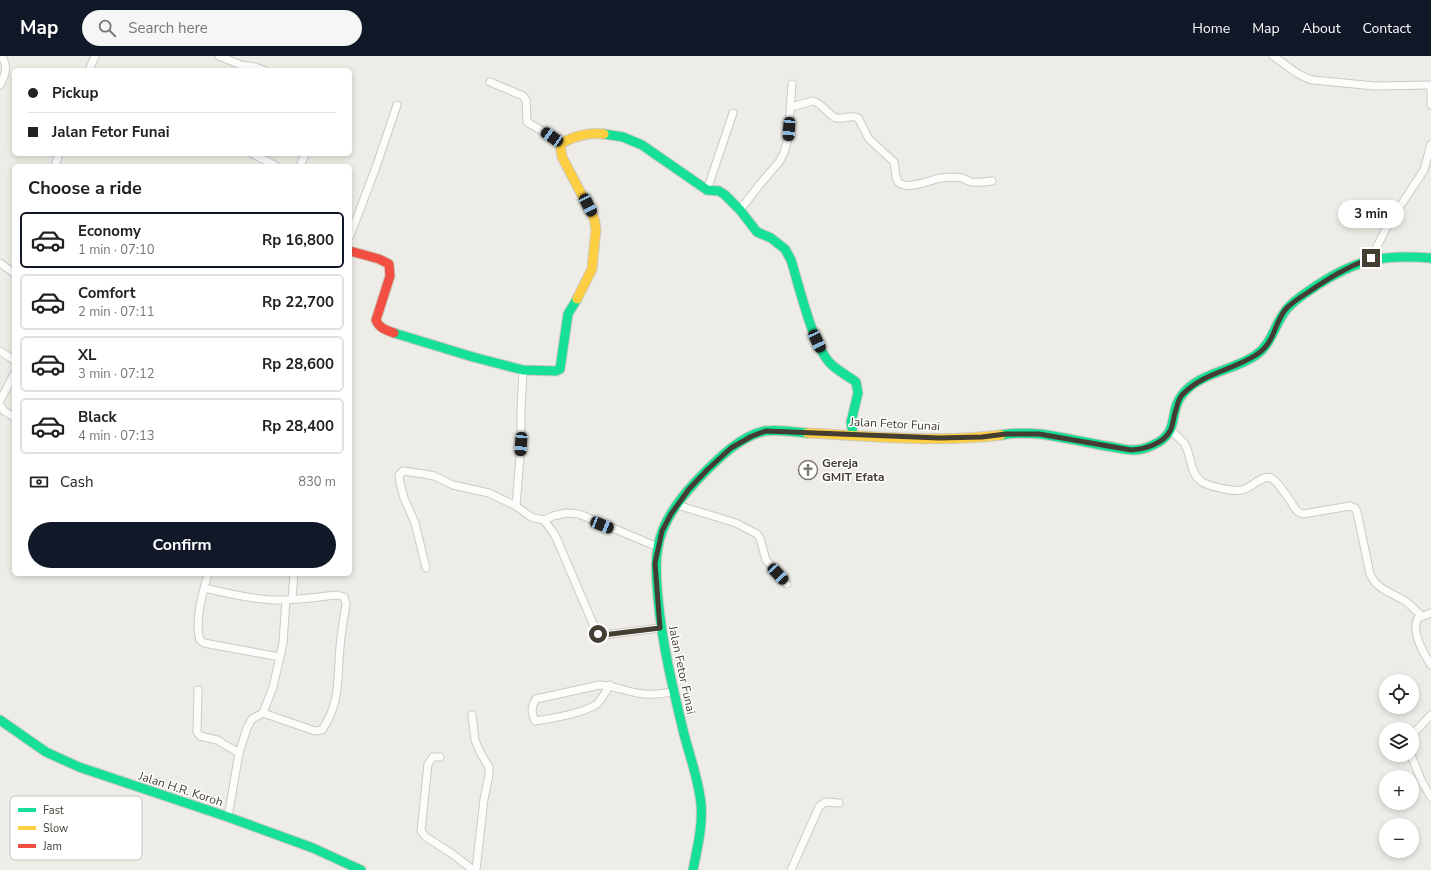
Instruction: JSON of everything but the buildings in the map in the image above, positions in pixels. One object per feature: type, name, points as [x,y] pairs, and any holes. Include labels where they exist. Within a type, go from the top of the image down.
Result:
[{"type":"street","points":[[0,85],[3,80],[6,65],[2,56]]},
{"type":"street","points":[[89,68],[95,56]]},
{"type":"street","points":[[219,56],[240,67],[258,68]]},
{"type":"street","points":[[1273,56],[1300,75],[1313,80],[1375,86],[1431,86],[1431,105]]},
{"type":"street","points":[[490,82],[523,96],[526,100],[527,122],[560,144]]},
{"type":"street","points":[[740,210],[760,183],[779,162],[784,153],[788,139],[792,84]]},
{"type":"street","points":[[791,107],[813,101],[822,106],[838,119],[855,116],[858,118],[869,139],[894,162],[897,179],[899,183],[903,185],[952,177],[963,178],[970,182],[992,181]]},
{"type":"street","points":[[352,231],[374,174],[397,105]]},
{"type":"street","points":[[708,190],[733,113]]},
{"type":"street","points":[[560,144],[577,136],[595,133],[610,134],[642,145],[708,190],[719,191],[725,195],[740,210],[757,232],[771,238],[785,249],[791,260],[813,332],[822,350],[830,363],[856,382],[858,393],[851,422],[853,434]]},
{"type":"street","points":[[352,252],[379,259],[389,264],[390,276],[376,320],[377,324],[385,330],[473,357],[523,370],[553,371],[560,369],[568,314],[592,269],[595,221],[562,157],[560,144]]},
{"type":"street","points":[[1371,258],[1389,223],[1424,170],[1431,144]]},
{"type":"street","points":[[257,156],[272,164]]},
{"type":"street","points":[[1422,616],[1406,602],[1379,587],[1374,582],[1370,574],[1355,508],[1350,506],[1303,514],[1300,513],[1296,510],[1274,480],[1268,478],[1241,490],[1232,490],[1202,482],[1192,470],[1184,443],[1170,430],[1177,405],[1182,394],[1206,377],[1255,356],[1264,349],[1270,343],[1281,318],[1292,304],[1336,274],[1349,266],[1371,258],[1407,256],[1431,258]]},
{"type":"street","points":[[0,263],[12,272]]},
{"type":"street","points":[[0,351],[12,359]]},
{"type":"street","points":[[516,506],[521,444],[523,370]]},
{"type":"street","points":[[0,401],[12,378]]},
{"type":"street","points":[[0,405],[4,411],[12,416]]},
{"type":"street","name":"Jalan Fetor Funai","points":[[693,870],[702,816],[701,804],[660,628],[655,563],[662,531],[677,505],[689,489],[708,469],[731,448],[752,436],[766,431],[945,438],[982,437],[1006,434],[1039,434],[1135,450],[1148,447],[1158,442],[1166,437],[1170,430]]},
{"type":"street","points":[[426,568],[416,524],[404,498],[400,483],[399,475],[401,472],[409,471],[434,476],[453,485],[489,493],[516,506],[531,517],[538,519],[544,520],[552,516],[574,513],[658,547]]},
{"type":"street","points":[[677,505],[736,523],[757,534],[760,538],[766,560],[787,584]]},
{"type":"street","points":[[544,520],[555,535],[596,633],[603,635],[660,628]]},
{"type":"street","points":[[207,576],[204,588],[199,622],[199,638],[201,642],[280,657]]},
{"type":"street","points":[[228,817],[239,753],[250,722],[263,713],[273,687],[283,642],[294,576]]},
{"type":"street","points":[[204,588],[245,597],[289,600],[338,595],[344,598],[346,604],[340,647],[337,695],[322,730],[315,732],[263,713]]},
{"type":"street","points":[[1431,613],[1416,620],[1415,628],[1431,665]]},
{"type":"street","points":[[610,686],[598,703],[590,707],[566,715],[535,721],[532,716],[531,708],[536,699],[600,685],[610,686],[645,694],[674,692]]},
{"type":"street","points":[[198,690],[197,732],[200,736],[217,740],[239,753]]},
{"type":"street","points":[[440,757],[433,757],[428,764],[421,831],[426,837],[475,870],[489,767],[475,740],[472,715]]},
{"type":"street","points":[[1419,728],[1431,715]]},
{"type":"street","name":"Jalan H.R. Koroh","points":[[0,720],[46,752],[65,762],[228,817],[313,848],[361,870]]},
{"type":"street","points":[[1414,762],[1422,782],[1431,797]]},
{"type":"street","points":[[792,870],[819,806],[825,802],[839,803]]},
{"type":"traffic: fast","points":[[604,134],[623,137],[642,145],[707,190],[719,191],[740,210],[757,232],[771,238],[785,249],[791,260],[802,299],[818,344],[824,356],[834,367],[856,382],[858,393],[851,422],[853,434]]},
{"type":"traffic: fast","points":[[1001,435],[1020,433],[1040,434],[1130,450],[1151,446],[1162,440],[1167,435],[1171,428],[1178,402],[1189,387],[1207,376],[1238,365],[1256,355],[1266,345],[1289,306],[1316,286],[1345,270],[1371,260],[1399,257],[1431,258]]},
{"type":"traffic: fast","points":[[394,333],[473,357],[523,370],[556,371],[560,369],[568,314],[577,299]]},
{"type":"traffic: fast","points":[[693,870],[698,846],[701,804],[672,683],[662,632],[656,573],[659,540],[665,524],[691,486],[717,460],[739,442],[748,437],[770,430],[807,433]]},
{"type":"traffic: fast","points":[[0,720],[46,752],[79,767],[228,817],[313,848],[361,870]]},
{"type":"traffic: slow","points":[[577,299],[592,269],[596,229],[594,218],[562,157],[560,144],[581,135],[604,134]]},
{"type":"traffic: slow","points":[[807,433],[928,439],[1001,435]]},
{"type":"traffic: jam","points":[[352,252],[379,259],[389,264],[390,276],[376,320],[381,327],[394,333]]},
{"type":"place","name":"Gereja GMIT Efata","points":[[808,470]]},
{"type":"route","points":[[598,634],[603,635],[660,628],[655,563],[662,531],[671,514],[689,489],[731,448],[752,436],[766,431],[939,438],[982,437],[1006,434],[1039,434],[1116,448],[1139,450],[1148,447],[1166,437],[1170,430],[1177,405],[1182,394],[1206,377],[1255,356],[1270,343],[1281,318],[1292,304],[1349,266],[1371,258]]}]
